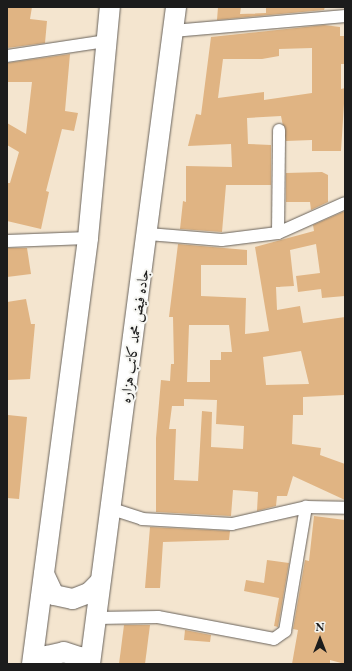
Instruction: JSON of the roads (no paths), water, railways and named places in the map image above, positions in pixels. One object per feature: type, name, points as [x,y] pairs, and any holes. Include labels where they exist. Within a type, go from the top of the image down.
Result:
[{"type":"main road","points":[[32,664],[88,238],[110,7]]},
{"type":"main road","name":"جاده فیض محمد کاتب هزاره","points":[[90,664],[148,234],[176,7]]},
{"type":"main road","points":[[44,574],[54,595],[73,600],[89,593],[100,582]]},
{"type":"main road","points":[[40,664],[47,656],[64,652],[79,657],[83,664]]},
{"type":"street","points":[[173,31],[345,16]]},
{"type":"street","points":[[7,56],[106,40]]},
{"type":"street","points":[[278,233],[279,130]]},
{"type":"street","points":[[148,234],[222,240],[278,233],[345,203]]},
{"type":"street","points":[[7,241],[88,238]]},
{"type":"street","points":[[110,508],[142,519],[232,524],[306,507],[345,508]]},
{"type":"street","points":[[96,618],[158,617],[274,639],[285,632],[306,507]]}]
